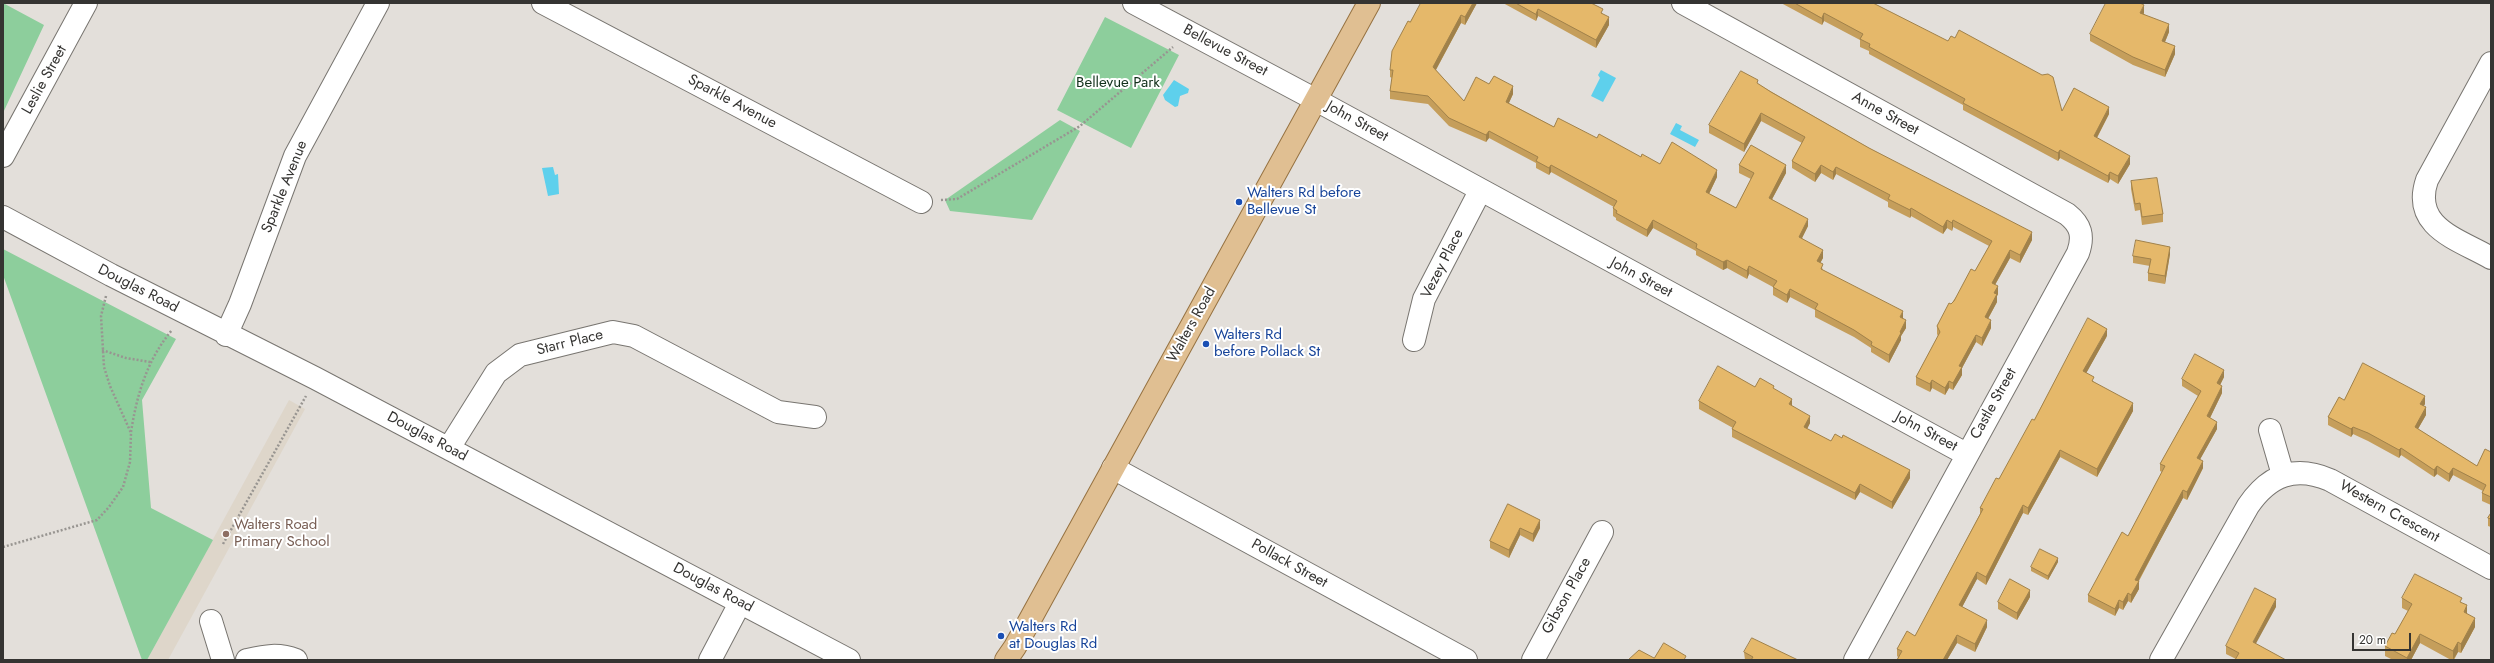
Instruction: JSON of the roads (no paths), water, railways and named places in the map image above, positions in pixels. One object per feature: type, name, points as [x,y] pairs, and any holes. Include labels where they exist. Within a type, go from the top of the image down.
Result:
[{"type":"main road","name":"Walters Road","points":[[1011,656],[1369,3]]},
{"type":"street","name":"Leslie Street","points":[[3,156],[86,3]]},
{"type":"street","name":"Sparkle Avenue","points":[[226,335],[240,304],[295,156],[378,3]]},
{"type":"street","name":"Sparkle Avenue","points":[[543,3],[921,202]]},
{"type":"street","name":"Bellevue Street","points":[[1134,3],[1316,100]]},
{"type":"street","name":"Anne Street","points":[[1683,3],[2067,214],[2075,220],[2081,231]]},
{"type":"street","points":[[2491,63],[2427,180],[2423,195],[2424,210],[2436,227],[2491,258]]},
{"type":"street","name":"John Street","points":[[1316,100],[1480,191],[1966,454]]},
{"type":"street","name":"Vezey Place","points":[[1414,340],[1424,299],[1480,191]]},
{"type":"street","name":"Douglas Road","points":[[3,217],[226,335],[449,448],[849,660]]},
{"type":"street","name":"Castle Street","points":[[1855,660],[1966,454],[2078,253],[2081,243],[2081,231]]},
{"type":"street","name":"Starr Place","points":[[449,448],[496,373],[520,355],[613,332],[634,336],[778,412],[815,417]]},
{"type":"street","points":[[2270,430],[2283,475]]},
{"type":"street","name":"Pollack Street","points":[[1113,468],[1466,660]]},
{"type":"street","name":"Western Crescent","points":[[2161,660],[2248,506],[2265,485],[2283,475],[2309,473],[2330,480],[2491,568]]},
{"type":"street","name":"Gibson Place","points":[[1532,660],[1602,532]]},
{"type":"street","points":[[710,660],[740,603]]},
{"type":"street","points":[[211,621],[223,660]]},
{"type":"street","points":[[247,660],[271,654],[286,656],[296,660]]},
{"type":"water","points":[[1601,70],[1616,78],[1603,102],[1591,96],[1600,78],[1598,75]]},
{"type":"water","points":[[1174,80],[1189,89],[1188,93],[1180,96],[1178,106],[1175,107],[1165,100],[1163,95]]},
{"type":"water","points":[[1676,123],[1682,126],[1680,130],[1699,140],[1695,147],[1670,134]]},
{"type":"water","points":[[553,167],[555,175],[558,174],[559,194],[548,196],[542,168]]},
{"type":"place","name":"Walters Rd before Bellevue St","points":[[1239,202]]},
{"type":"place","name":"Walters Rd before Pollack St","points":[[1206,344]]},
{"type":"place","name":"Walters Road Primary School","points":[[226,534]]},
{"type":"place","name":"Walters Rd at Douglas Rd","points":[[1001,636]]},
{"type":"park label","name":"Bellevue Park","points":[[1118,83]]}]
